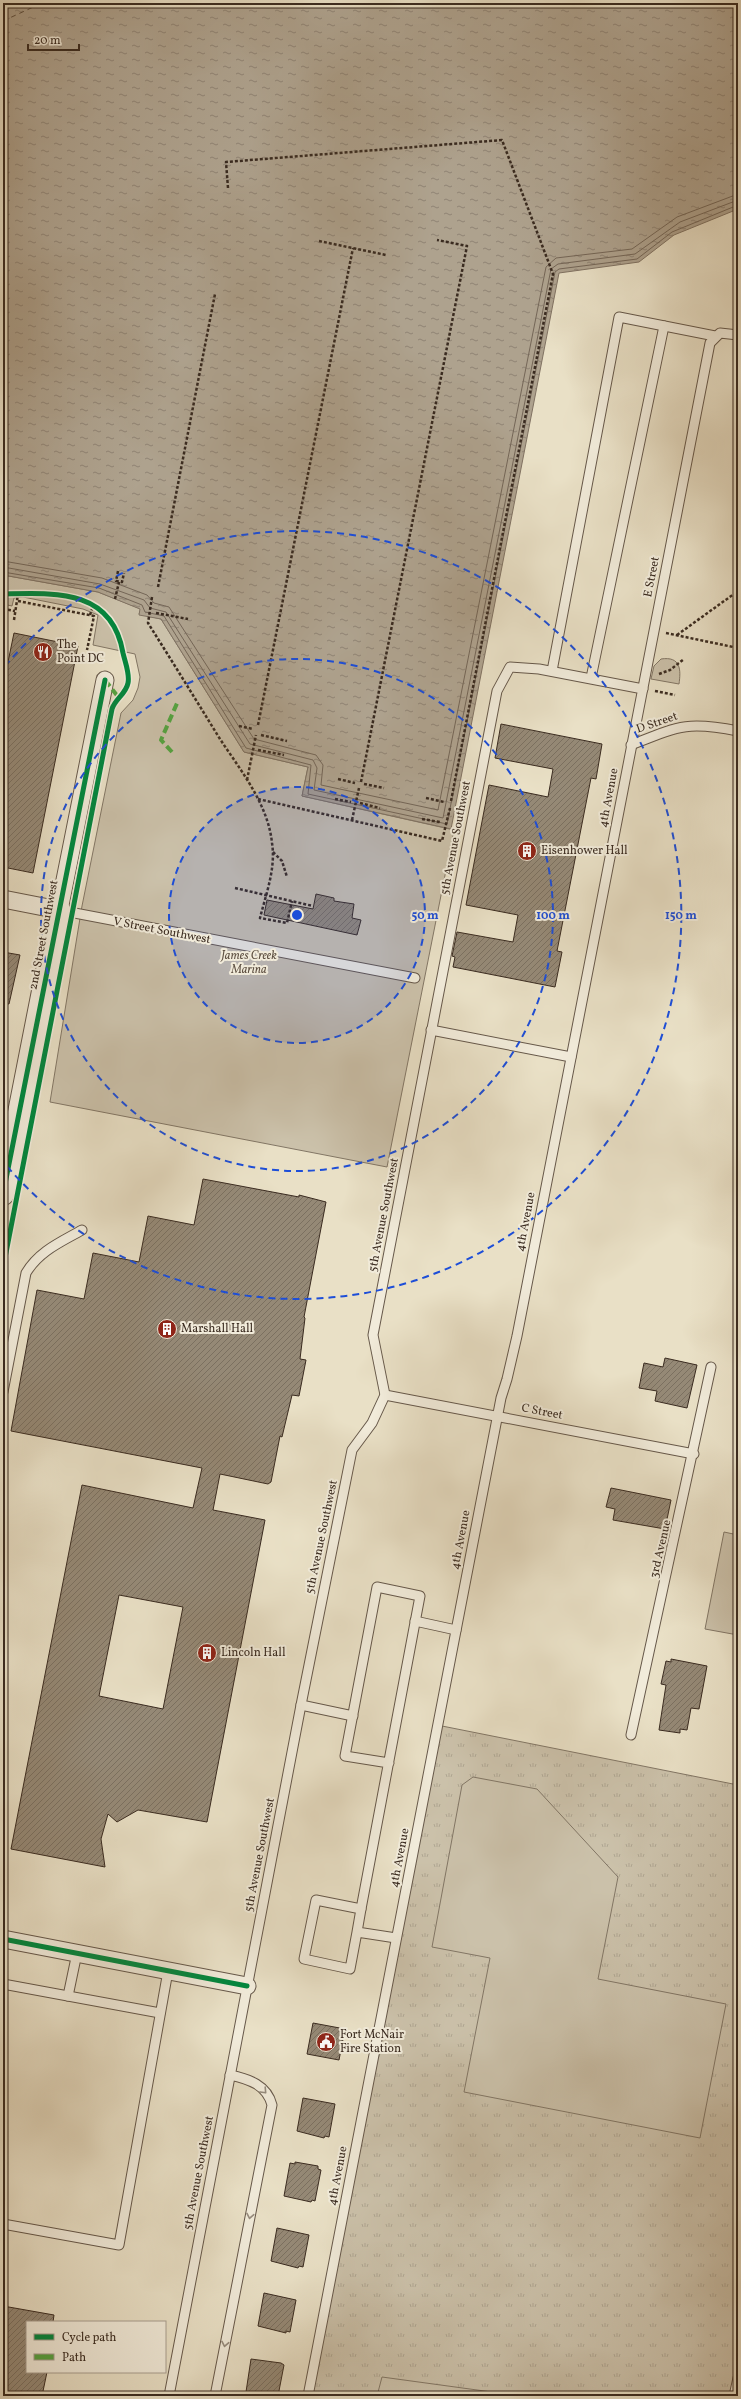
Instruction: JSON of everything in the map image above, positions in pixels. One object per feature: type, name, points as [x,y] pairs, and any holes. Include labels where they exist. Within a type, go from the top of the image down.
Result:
[{"type":"street","name":"2nd Street Southwest","points":[[3,1194],[105,680]]},
{"type":"street","name":"V Street Southwest","points":[[3,899],[59,910]]},
{"type":"street","points":[[3,1939],[247,1986]]},
{"type":"lane","points":[[642,689],[552,671],[619,317],[715,336],[726,332],[738,335]]},
{"type":"lane","points":[[591,678],[664,326]]},
{"type":"lane","name":"E Street","points":[[642,689],[710,343],[715,336]]},
{"type":"lane","name":"5th Avenue Southwest","points":[[169,2396],[301,1705],[352,1450],[372,1423],[385,1395],[374,1335],[431,1030],[497,691],[510,667],[552,671]]},
{"type":"lane","name":"4th Avenue","points":[[308,2396],[497,1416],[517,1336],[642,689]]},
{"type":"lane","name":"D Street","points":[[631,745],[683,726],[705,725],[738,731]]},
{"type":"lane","name":"V Street Southwest","points":[[59,910],[415,978]]},
{"type":"lane","points":[[431,1030],[571,1057]]},
{"type":"lane","points":[[3,1392],[26,1273],[34,1261],[44,1252],[82,1230]]},
{"type":"lane","name":"3rd Avenue","points":[[631,1735],[694,1454],[711,1367]]},
{"type":"lane","name":"C Street","points":[[385,1395],[694,1454]]},
{"type":"lane","points":[[361,1909],[316,1900],[304,1959],[350,1968],[389,1763],[420,1596],[377,1588],[346,1756],[389,1763]]},
{"type":"lane","points":[[415,1621],[456,1630]]},
{"type":"lane","points":[[301,1705],[353,1716]]},
{"type":"lane","points":[[357,1932],[396,1938]]},
{"type":"lane","points":[[68,1996],[77,1953]]},
{"type":"lane","points":[[3,2224],[119,2245],[168,1971]]},
{"type":"lane","points":[[3,1984],[160,2013]]},
{"type":"lane","points":[[215,2396],[272,2105],[270,2097],[264,2088],[247,2078],[230,2075]]},
{"type":"lane","points":[[734,2396],[738,2378]]},
{"type":"path","points":[[228,188],[226,162],[502,140],[554,274],[451,801]]},
{"type":"path","points":[[384,788],[362,783],[467,246],[437,240]]},
{"type":"path","points":[[319,241],[386,255]]},
{"type":"path","points":[[258,725],[353,248]]},
{"type":"path","points":[[158,587],[215,294]]},
{"type":"path","points":[[118,572],[116,581],[119,582]]},
{"type":"path","points":[[115,599],[119,582],[122,582],[124,573]]},
{"type":"path","points":[[676,635],[738,591]]},
{"type":"path","points":[[14,620],[18,593]]},
{"type":"path","points":[[152,597],[148,623],[247,780],[266,814],[270,828],[273,851],[266,895],[260,918],[288,924],[292,901]]},
{"type":"path","points":[[18,601],[94,616],[87,650]]},
{"type":"path","points":[[90,615],[93,606]]},
{"type":"path","points":[[3,609],[15,611]]},
{"type":"path","points":[[156,613],[188,619]]},
{"type":"path","points":[[654,631],[738,648]]},
{"type":"path","points":[[645,676],[670,670],[684,659]]},
{"type":"path","points":[[654,691],[675,695]]},
{"type":"path","points":[[239,726],[253,729]]},
{"type":"path","points":[[247,780],[256,735]]},
{"type":"path","points":[[261,735],[287,741]]},
{"type":"path","points":[[258,750],[284,755]]},
{"type":"path","points":[[338,779],[355,783]]},
{"type":"path","points":[[352,820],[359,788]]},
{"type":"path","points":[[426,798],[444,802]]},
{"type":"path","points":[[257,799],[442,841],[450,808]]},
{"type":"path","points":[[335,799],[351,802]]},
{"type":"path","points":[[360,803],[380,808]]},
{"type":"path","points":[[422,819],[440,822]]},
{"type":"path","points":[[273,851],[282,862],[287,877]]},
{"type":"path","points":[[235,888],[313,906]]},
{"type":"green space","name":"James Creek Marina","points":[[3,575],[98,592],[141,609],[139,614],[161,619],[244,752],[308,767],[302,796],[454,830],[387,1167],[50,1102],[82,906],[121,713],[133,700],[138,688],[140,677],[135,654],[93,645],[98,615],[83,609],[23,597],[14,598],[12,606],[3,604]]},
{"type":"green space","points":[[661,659],[673,660],[676,662],[680,674],[679,684],[651,679],[654,666]]},
{"type":"green space","points":[[724,1532],[738,1535],[738,1635],[705,1629]]},
{"type":"green space","points":[[437,1725],[738,1785],[738,2378],[734,2396],[308,2396]]},
{"type":"green space","points":[[473,1777],[537,1789],[618,1877],[598,1979],[726,2004],[700,2138],[464,2092],[490,1958],[432,1947],[462,1785]]},
{"type":"green space","points":[[382,2377],[521,2396],[377,2396]]},
{"type":"water","points":[[3,3],[738,3],[738,209],[674,235],[639,262],[559,273],[451,829],[302,796],[308,767],[244,752],[161,619],[139,615],[140,609],[98,592],[3,575]]},
{"type":"building","points":[[14,633],[78,646],[33,873],[3,867],[3,686]]},
{"type":"building","name":"Eisenhower Hall","points":[[501,724],[602,744],[596,779],[591,778],[557,951],[562,952],[555,987],[453,967],[455,957],[452,956],[457,932],[513,942],[518,915],[466,905],[489,785],[548,797],[553,769],[495,758]]},
{"type":"building","points":[[316,894],[334,898],[334,901],[354,904],[352,918],[361,920],[357,935],[264,915],[267,900],[313,909]]},
{"type":"building","points":[[3,952],[20,955],[9,1004],[3,1003]]},
{"type":"building","points":[[203,1179],[299,1197],[299,1195],[326,1202],[304,1317],[300,1359],[306,1360],[299,1396],[292,1395],[282,1437],[280,1436],[271,1482],[268,1484],[220,1474],[213,1510],[265,1520],[207,1822],[138,1810],[117,1822],[108,1814],[101,1839],[105,1867],[11,1849],[82,1485],[193,1508],[202,1468],[11,1431],[37,1290],[84,1299],[93,1253],[139,1262],[148,1216],[194,1225]],"holes":[[[119,1595],[183,1607],[163,1709],[99,1696]]]},
{"type":"building","points":[[665,1358],[697,1365],[687,1408],[655,1401],[657,1391],[639,1388],[644,1363],[663,1367]]},
{"type":"building","points":[[611,1488],[671,1500],[665,1529],[613,1520],[615,1509],[606,1507]]},
{"type":"building","points":[[671,1659],[707,1666],[699,1709],[691,1708],[687,1730],[680,1729],[680,1733],[659,1730],[666,1685],[661,1684],[666,1661],[671,1662]]},
{"type":"building","name":"Fort McNair Fire Station","points":[[313,2023],[345,2029],[339,2060],[307,2054]]},
{"type":"building","points":[[303,2098],[335,2104],[329,2137],[325,2136],[324,2138],[297,2131]]},
{"type":"building","points":[[295,2162],[318,2166],[318,2169],[321,2170],[315,2201],[312,2200],[311,2202],[284,2196],[290,2163],[295,2164]]},
{"type":"building","points":[[277,2228],[309,2235],[303,2267],[299,2266],[298,2268],[271,2261]]},
{"type":"building","points":[[264,2293],[296,2300],[290,2332],[286,2331],[286,2333],[258,2326]]},
{"type":"building","points":[[3,2306],[54,2315],[53,2321],[26,2321],[26,2373],[47,2373],[42,2396],[3,2396]]},
{"type":"building","points":[[251,2359],[281,2363],[284,2365],[278,2396],[260,2396],[246,2392]]},
{"type":"ferry route","points":[[3,21],[42,3]]},
{"type":"marked path","points":[[105,680],[119,698]]},
{"type":"marked path","points":[[172,752],[161,740],[178,701]]},
{"type":"cycle path","points":[[3,594],[60,595],[78,599],[94,606],[107,616],[117,632],[128,676],[127,687],[115,702],[112,709],[3,1268]]},
{"type":"cycle path","points":[[3,1194],[105,680]]},
{"type":"cycle path","points":[[3,1939],[247,1986]]},
{"type":"place","name":"The Point DC","points":[[43,652]]},
{"type":"place","name":"Eisenhower Hall","points":[[527,851]]},
{"type":"place","name":"Marshall Hall","points":[[167,1329]]},
{"type":"place","name":"Lincoln Hall","points":[[207,1653]]},
{"type":"place","name":"Fort McNair Fire Station","points":[[326,2042]]}]
